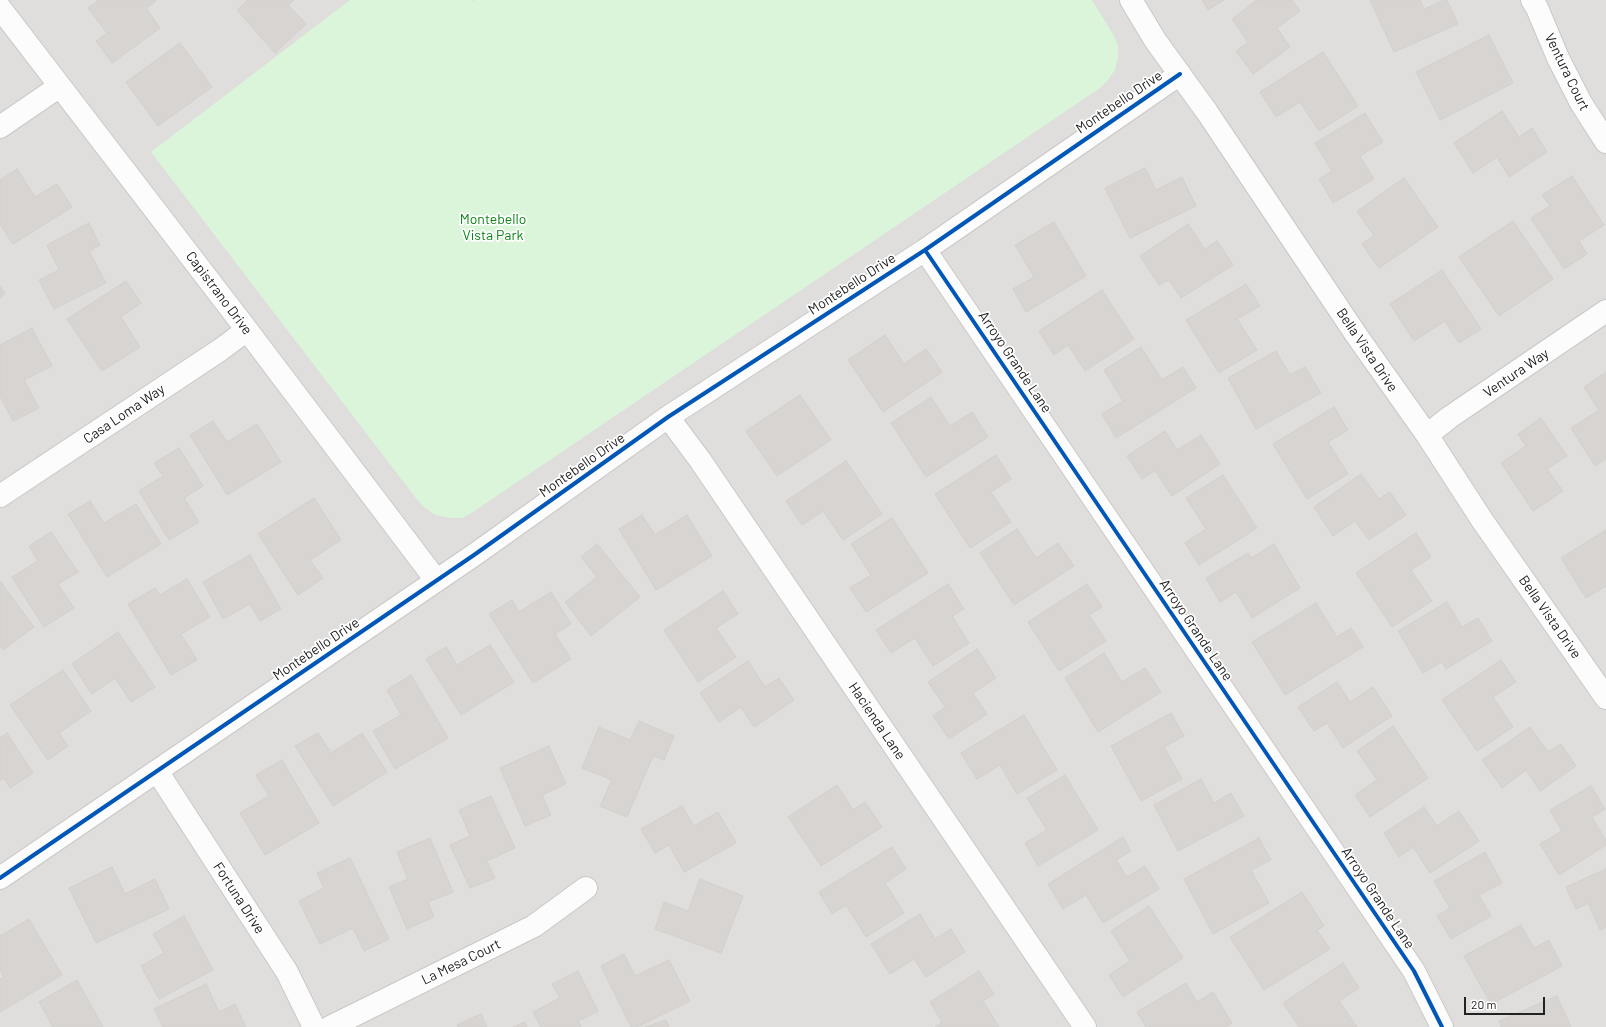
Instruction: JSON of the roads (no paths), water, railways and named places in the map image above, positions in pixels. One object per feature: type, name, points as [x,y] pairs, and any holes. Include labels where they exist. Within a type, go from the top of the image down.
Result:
[{"type":"street","name":"Bella Vista Drive","points":[[1132,0],[1155,40],[1207,112],[1357,336],[1427,436],[1482,520],[1604,689]]},
{"type":"street","name":"Ventura Court","points":[[1532,0],[1538,8],[1558,58],[1581,103],[1606,142]]},
{"type":"street","name":"Capistrano Drive","points":[[0,8],[247,330],[436,580]]},
{"type":"street","name":"Montebello Drive","points":[[0,878],[474,555],[668,417],[925,250],[1180,74]]},
{"type":"street","points":[[0,127],[60,86]]},
{"type":"street","name":"Arroyo Grande Lane","points":[[925,250],[1414,971],[1442,1027]]},
{"type":"street","name":"Ventura Way","points":[[1427,436],[1450,417],[1606,311]]},
{"type":"street","name":"Casa Loma Way","points":[[0,496],[220,350],[247,330]]},
{"type":"street","name":"Hacienda Lane","points":[[668,417],[700,460],[1084,1027]]},
{"type":"street","name":"Fortuna Drive","points":[[157,771],[287,972],[314,1027]]},
{"type":"street","name":"La Mesa Court","points":[[330,1027],[534,926],[586,888]]},
{"type":"park label","name":"Montebello Vista Park","points":[[493,228]]}]
